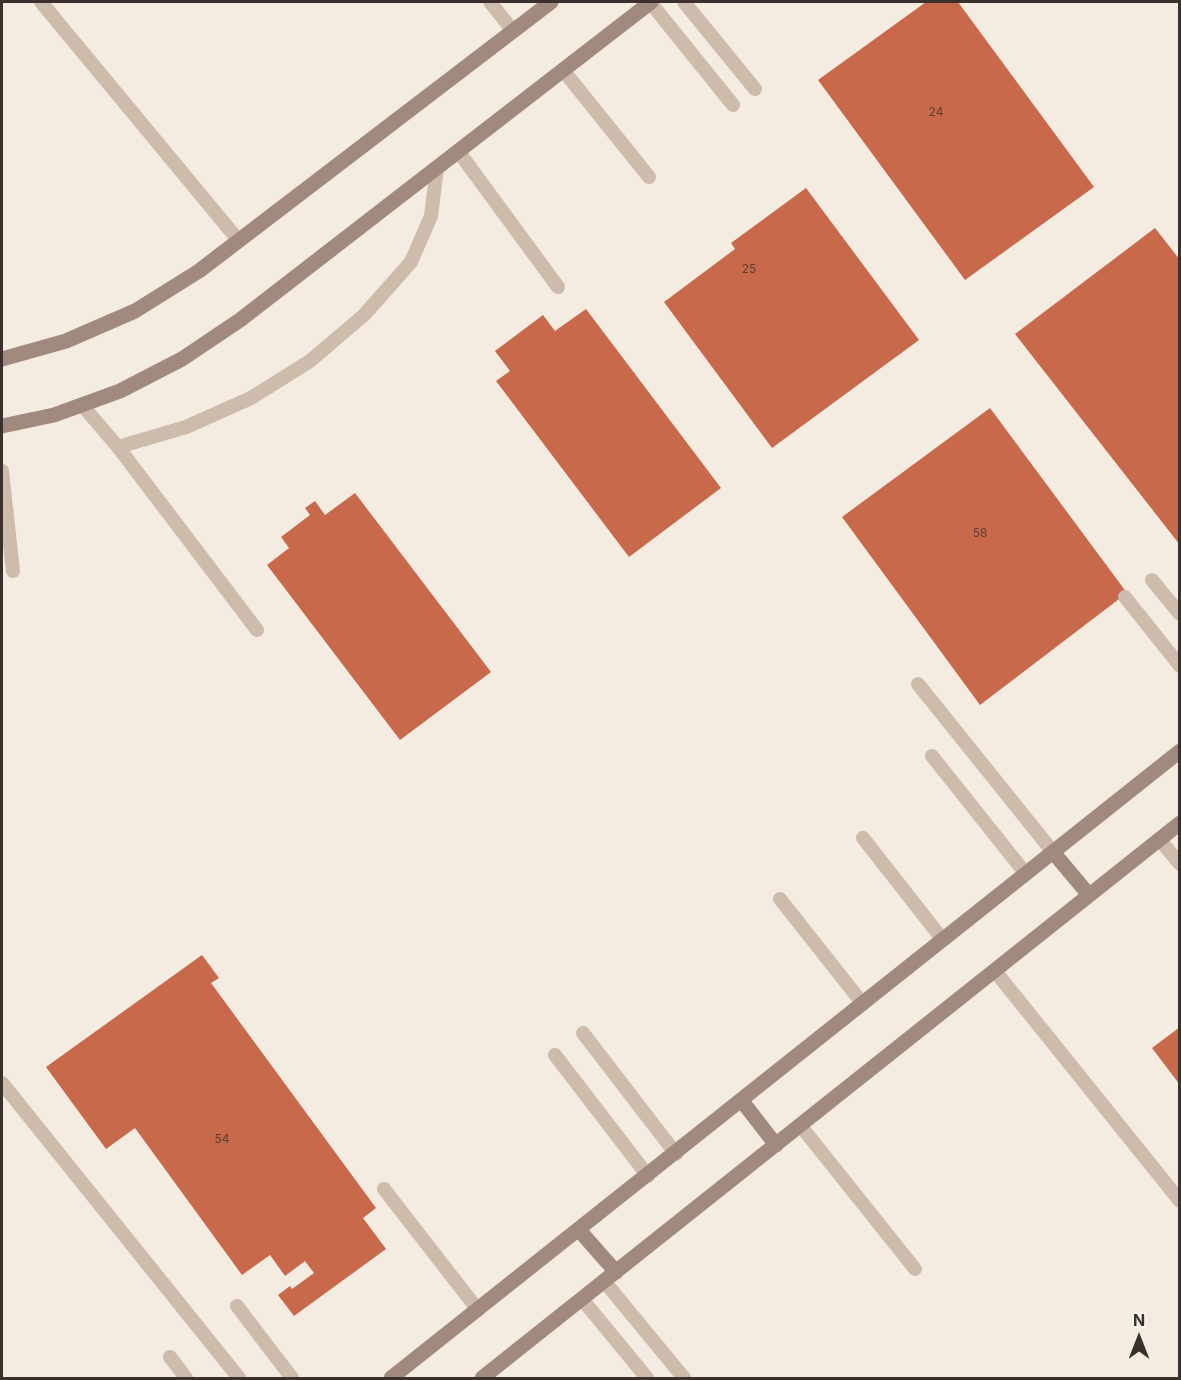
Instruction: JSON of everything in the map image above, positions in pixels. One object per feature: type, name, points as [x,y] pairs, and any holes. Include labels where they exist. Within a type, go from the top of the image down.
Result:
[{"type":"street","points":[[2,359],[66,341],[135,311],[199,271],[551,2]]},
{"type":"street","points":[[2,426],[54,415],[120,391],[183,359],[240,320],[650,2]]},
{"type":"street","points":[[391,1378],[676,1154],[1179,752]]},
{"type":"street","points":[[482,1378],[1179,822]]},
{"type":"street","points":[[1053,852],[1089,895]]},
{"type":"street","points":[[742,1101],[776,1144]]},
{"type":"street","points":[[579,1230],[610,1277]]},
{"type":"lane","points":[[41,2],[239,241]]},
{"type":"lane","points":[[490,2],[513,31]]},
{"type":"lane","points":[[650,2],[733,105]]},
{"type":"lane","points":[[684,2],[755,89]]},
{"type":"lane","points":[[562,70],[649,177]]},
{"type":"lane","points":[[458,151],[558,287]]},
{"type":"lane","points":[[118,447],[186,427],[251,399],[310,361],[364,315],[411,262],[431,216],[436,168]]},
{"type":"lane","points":[[82,405],[118,447],[257,630]]},
{"type":"lane","points":[[2,471],[13,571]]},
{"type":"lane","points":[[1152,580],[1179,614]]},
{"type":"lane","points":[[1125,597],[1179,666]]},
{"type":"lane","points":[[918,684],[1053,852]]},
{"type":"lane","points":[[932,756],[1026,874]]},
{"type":"lane","points":[[863,838],[943,940]]},
{"type":"lane","points":[[1159,839],[1179,864]]},
{"type":"lane","points":[[780,899],[863,1004]]},
{"type":"lane","points":[[995,970],[1179,1201]]},
{"type":"lane","points":[[583,1033],[676,1154]]},
{"type":"lane","points":[[555,1055],[648,1176]]},
{"type":"lane","points":[[2,1083],[238,1378]]},
{"type":"lane","points":[[800,1125],[915,1269]]},
{"type":"lane","points":[[384,1189],[478,1310]]},
{"type":"lane","points":[[610,1277],[684,1378]]},
{"type":"lane","points":[[582,1299],[647,1378]]},
{"type":"lane","points":[[237,1306],[292,1378]]},
{"type":"lane","points":[[170,1357],[186,1378]]},
{"type":"building","points":[[926,2],[958,2],[1094,187],[965,280],[818,80]]},
{"type":"building","points":[[806,188],[919,340],[772,448],[664,302],[735,249],[731,243]]},
{"type":"building","points":[[1155,228],[1180,260],[1180,545],[1015,334]]},
{"type":"building","points":[[586,309],[721,488],[629,557],[496,381],[510,371],[495,351],[543,315],[555,331]]},
{"type":"building","points":[[990,408],[1127,593],[980,705],[842,517]]},
{"type":"building","points":[[355,493],[491,672],[400,740],[267,565],[289,548],[281,537],[310,515],[305,508],[315,501],[325,515]]},
{"type":"building","points":[[202,955],[219,978],[211,983],[376,1208],[363,1218],[386,1249],[294,1316],[278,1295],[290,1286],[292,1289],[314,1273],[305,1261],[285,1276],[270,1255],[242,1275],[135,1128],[106,1149],[46,1067]]},
{"type":"building","points":[[1180,1027],[1180,1085],[1152,1048]]}]
